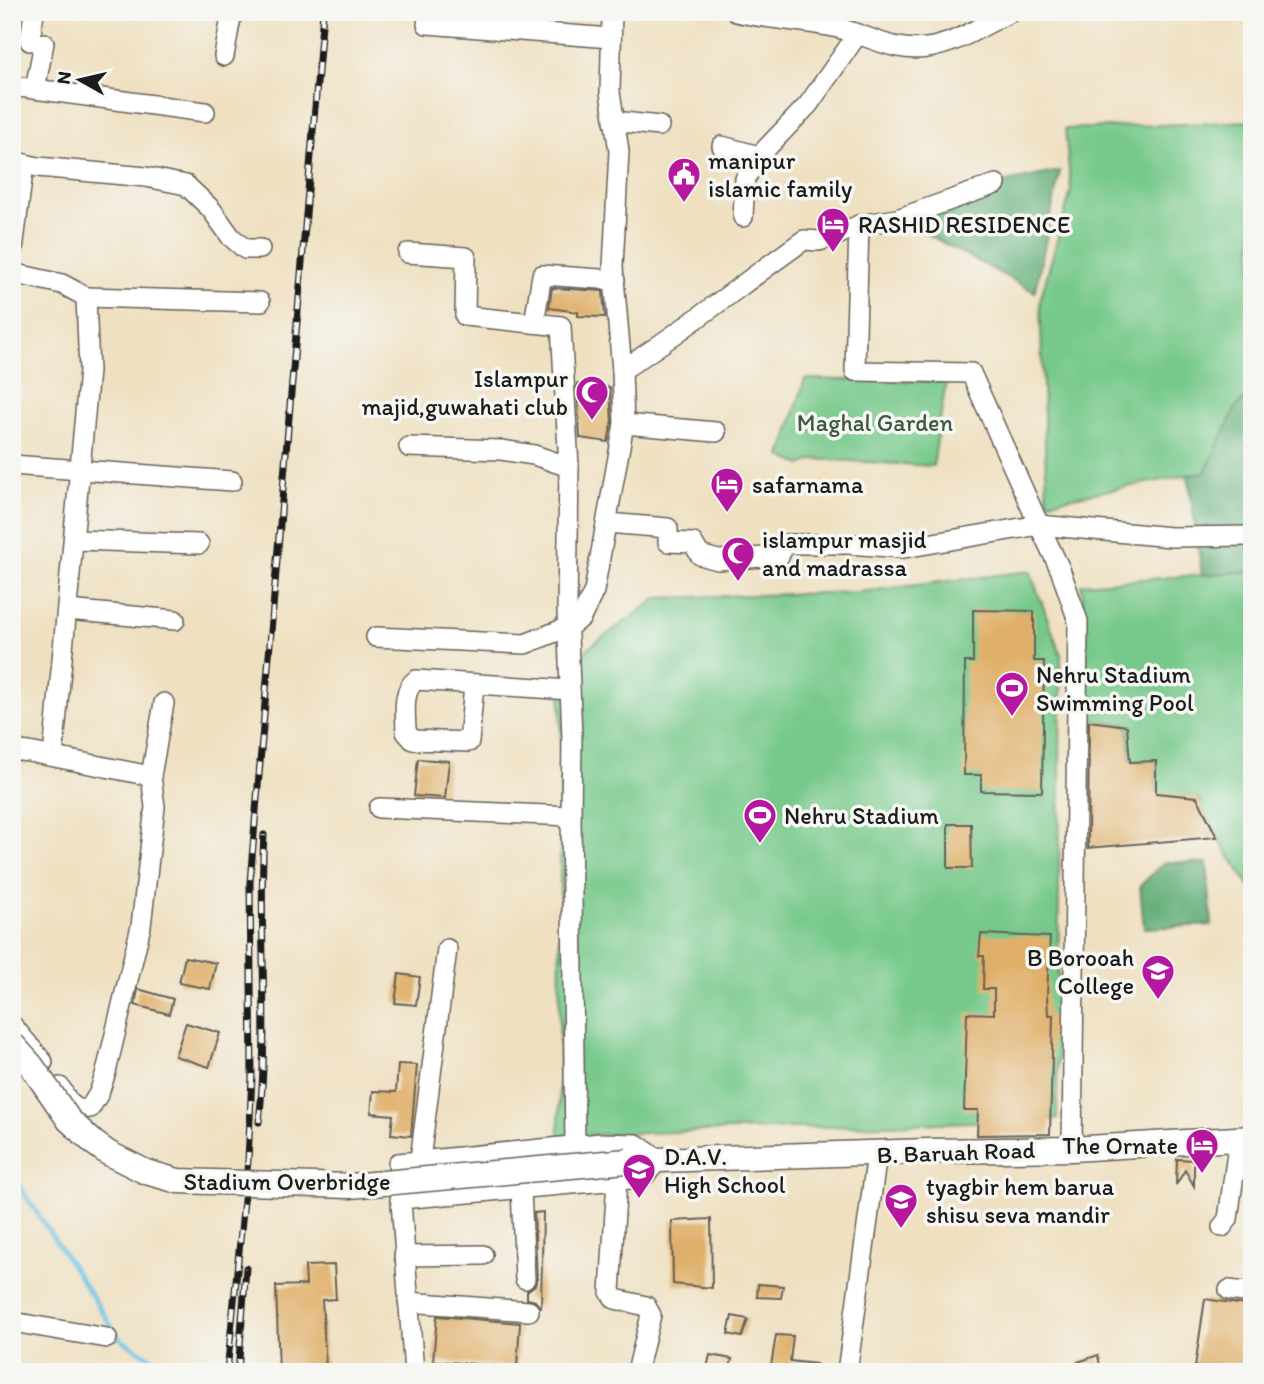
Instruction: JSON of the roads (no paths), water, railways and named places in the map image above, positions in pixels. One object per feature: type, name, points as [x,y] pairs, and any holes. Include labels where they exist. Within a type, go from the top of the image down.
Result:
[{"type":"main road","name":"Stadium Overbridge","points":[[12,1044],[31,1066],[69,1121],[94,1143],[146,1172],[178,1181],[350,1186],[622,1171],[659,1160]]},
{"type":"main road","name":"B. Baruah Road","points":[[659,1160],[1072,1149],[1245,1138]]},
{"type":"street","points":[[34,12],[37,42],[35,89]]},
{"type":"street","points":[[225,57],[232,12]]},
{"type":"street","points":[[376,637],[525,644],[568,627],[581,618],[594,591],[624,424],[615,280],[619,152],[610,92],[612,12]]},
{"type":"street","points":[[736,12],[770,20],[826,25],[880,44],[923,49],[954,41],[1011,12]]},
{"type":"street","points":[[427,24],[611,38]]},
{"type":"street","points":[[743,217],[745,179],[759,156],[808,105],[857,35]]},
{"type":"street","points":[[12,86],[205,111]]},
{"type":"street","points":[[614,121],[659,126]]},
{"type":"street","points":[[722,146],[759,156]]},
{"type":"street","points":[[12,257],[18,163],[146,177],[186,185],[211,209],[231,237],[245,248],[260,248]]},
{"type":"street","points":[[622,370],[658,347],[804,240],[818,241],[859,225],[897,219],[996,184]]},
{"type":"street","points":[[859,225],[855,371],[971,373],[1060,569],[1078,621],[1072,1149]]},
{"type":"street","points":[[408,253],[466,257],[465,316],[561,326],[569,467],[568,627],[572,738],[575,1144]]},
{"type":"street","points":[[12,273],[62,284],[86,298],[260,302]]},
{"type":"street","points":[[534,323],[542,275],[615,280]]},
{"type":"street","points":[[53,756],[89,371],[86,298]]},
{"type":"street","points":[[624,424],[716,432]]},
{"type":"street","points":[[410,447],[501,450],[534,455],[569,467]]},
{"type":"street","points":[[12,465],[232,481]]},
{"type":"street","points":[[607,523],[668,528],[668,542],[694,543],[700,555],[718,560],[779,556],[785,544],[904,548],[1039,525],[1171,537],[1252,536]]},
{"type":"street","points":[[74,540],[199,544]]},
{"type":"street","points":[[68,610],[175,620]]},
{"type":"street","points":[[474,684],[570,690]]},
{"type":"street","points":[[12,1025],[42,1061],[68,1101],[78,1110],[90,1108],[99,1093],[106,1072],[141,926],[155,807],[151,776],[164,702]]},
{"type":"street","points":[[12,750],[151,776]]},
{"type":"street","points":[[379,808],[571,816]]},
{"type":"street","points":[[420,1160],[447,949]]},
{"type":"street","points":[[1222,1227],[1228,1219],[1245,1138]]},
{"type":"street","points":[[414,1372],[398,1163],[575,1144],[636,1144],[659,1160]]},
{"type":"street","points":[[847,1372],[877,1154]]},
{"type":"street","points":[[400,1199],[521,1189],[622,1171],[610,1292],[615,1298],[646,1306],[651,1315],[638,1372]]},
{"type":"street","points":[[521,1189],[525,1279]]},
{"type":"street","points":[[404,1256],[483,1255]]},
{"type":"street","points":[[1229,1290],[1252,1293]]},
{"type":"street","points":[[408,1302],[529,1311]]},
{"type":"street","points":[[12,1322],[107,1338]]},
{"type":"waterway","points":[[12,1175],[120,1339],[175,1372]]},
{"type":"railway","points":[[227,1372],[248,1160],[252,1076],[250,882],[323,12]]},
{"type":"railway","points":[[259,1122],[264,1051],[264,835]]},
{"type":"railway","points":[[238,1372],[246,1268]]},
{"type":"place","name":"manipur islamic family","points":[[684,204]]},
{"type":"place","name":"RASHID RESIDENCE","points":[[833,254]]},
{"type":"place","name":"Islampur majid,guwahati club","points":[[592,422]]},
{"type":"place","name":"safarnama","points":[[727,514]]},
{"type":"place","name":"islampur masjid and madrassa","points":[[738,583]]},
{"type":"place","name":"Nehru Stadium Swimming Pool","points":[[1012,718]]},
{"type":"place","name":"Nehru Stadium","points":[[760,845]]},
{"type":"place","name":"B Borooah College","points":[[1158,1001]]},
{"type":"place","name":"The Ornate","points":[[1202,1175]]},
{"type":"place","name":"D.A.V. High School","points":[[639,1200]]},
{"type":"place","name":"tyagbir hem barua shisu seva mandir","points":[[901,1230]]},
{"type":"park label","name":"Maghal Garden","points":[[875,422]]}]
